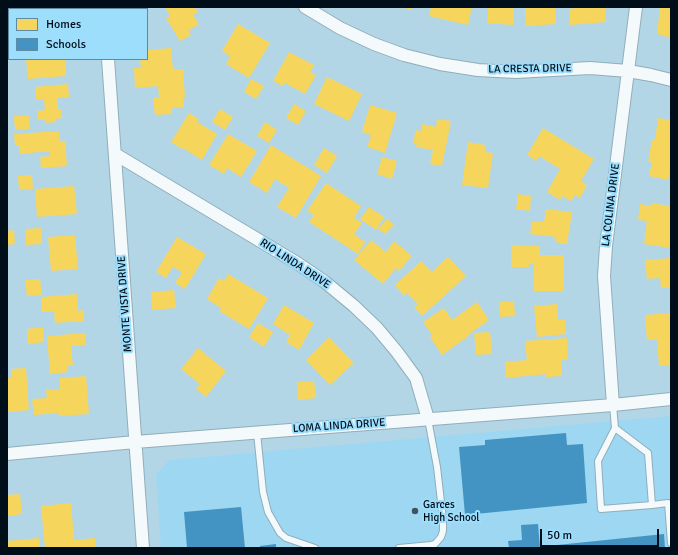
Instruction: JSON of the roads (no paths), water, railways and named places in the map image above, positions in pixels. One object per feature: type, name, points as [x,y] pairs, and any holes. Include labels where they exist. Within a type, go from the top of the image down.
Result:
[{"type":"street","name":"LA CRESTA DRIVE","points":[[305,7],[340,28],[374,44],[404,55],[440,64],[478,70],[516,72],[590,68],[628,71],[671,80]]},
{"type":"street","name":"LA COLINA DRIVE","points":[[613,405],[604,276],[606,246],[636,7]]},
{"type":"street","name":"MONTE VISTA DRIVE","points":[[108,60],[143,548]]},
{"type":"street","name":"RIO LINDA DRIVE","points":[[115,154],[297,263],[325,282],[354,306],[382,334],[416,378],[428,419]]},
{"type":"street","name":"LOMA LINDA DRIVE","points":[[7,454],[135,442],[613,405],[671,399]]},
{"type":"lane","points":[[613,405],[615,428],[598,461],[601,509],[668,503],[671,543]]},
{"type":"lane","points":[[399,548],[435,544],[441,537],[443,531],[437,467],[428,419]]},
{"type":"lane","points":[[615,428],[648,453],[652,504]]},
{"type":"lane","points":[[257,433],[263,492],[268,512],[280,533],[286,538],[315,548]]},
{"type":"place","name":"Garces High School","points":[[415,511]]}]
